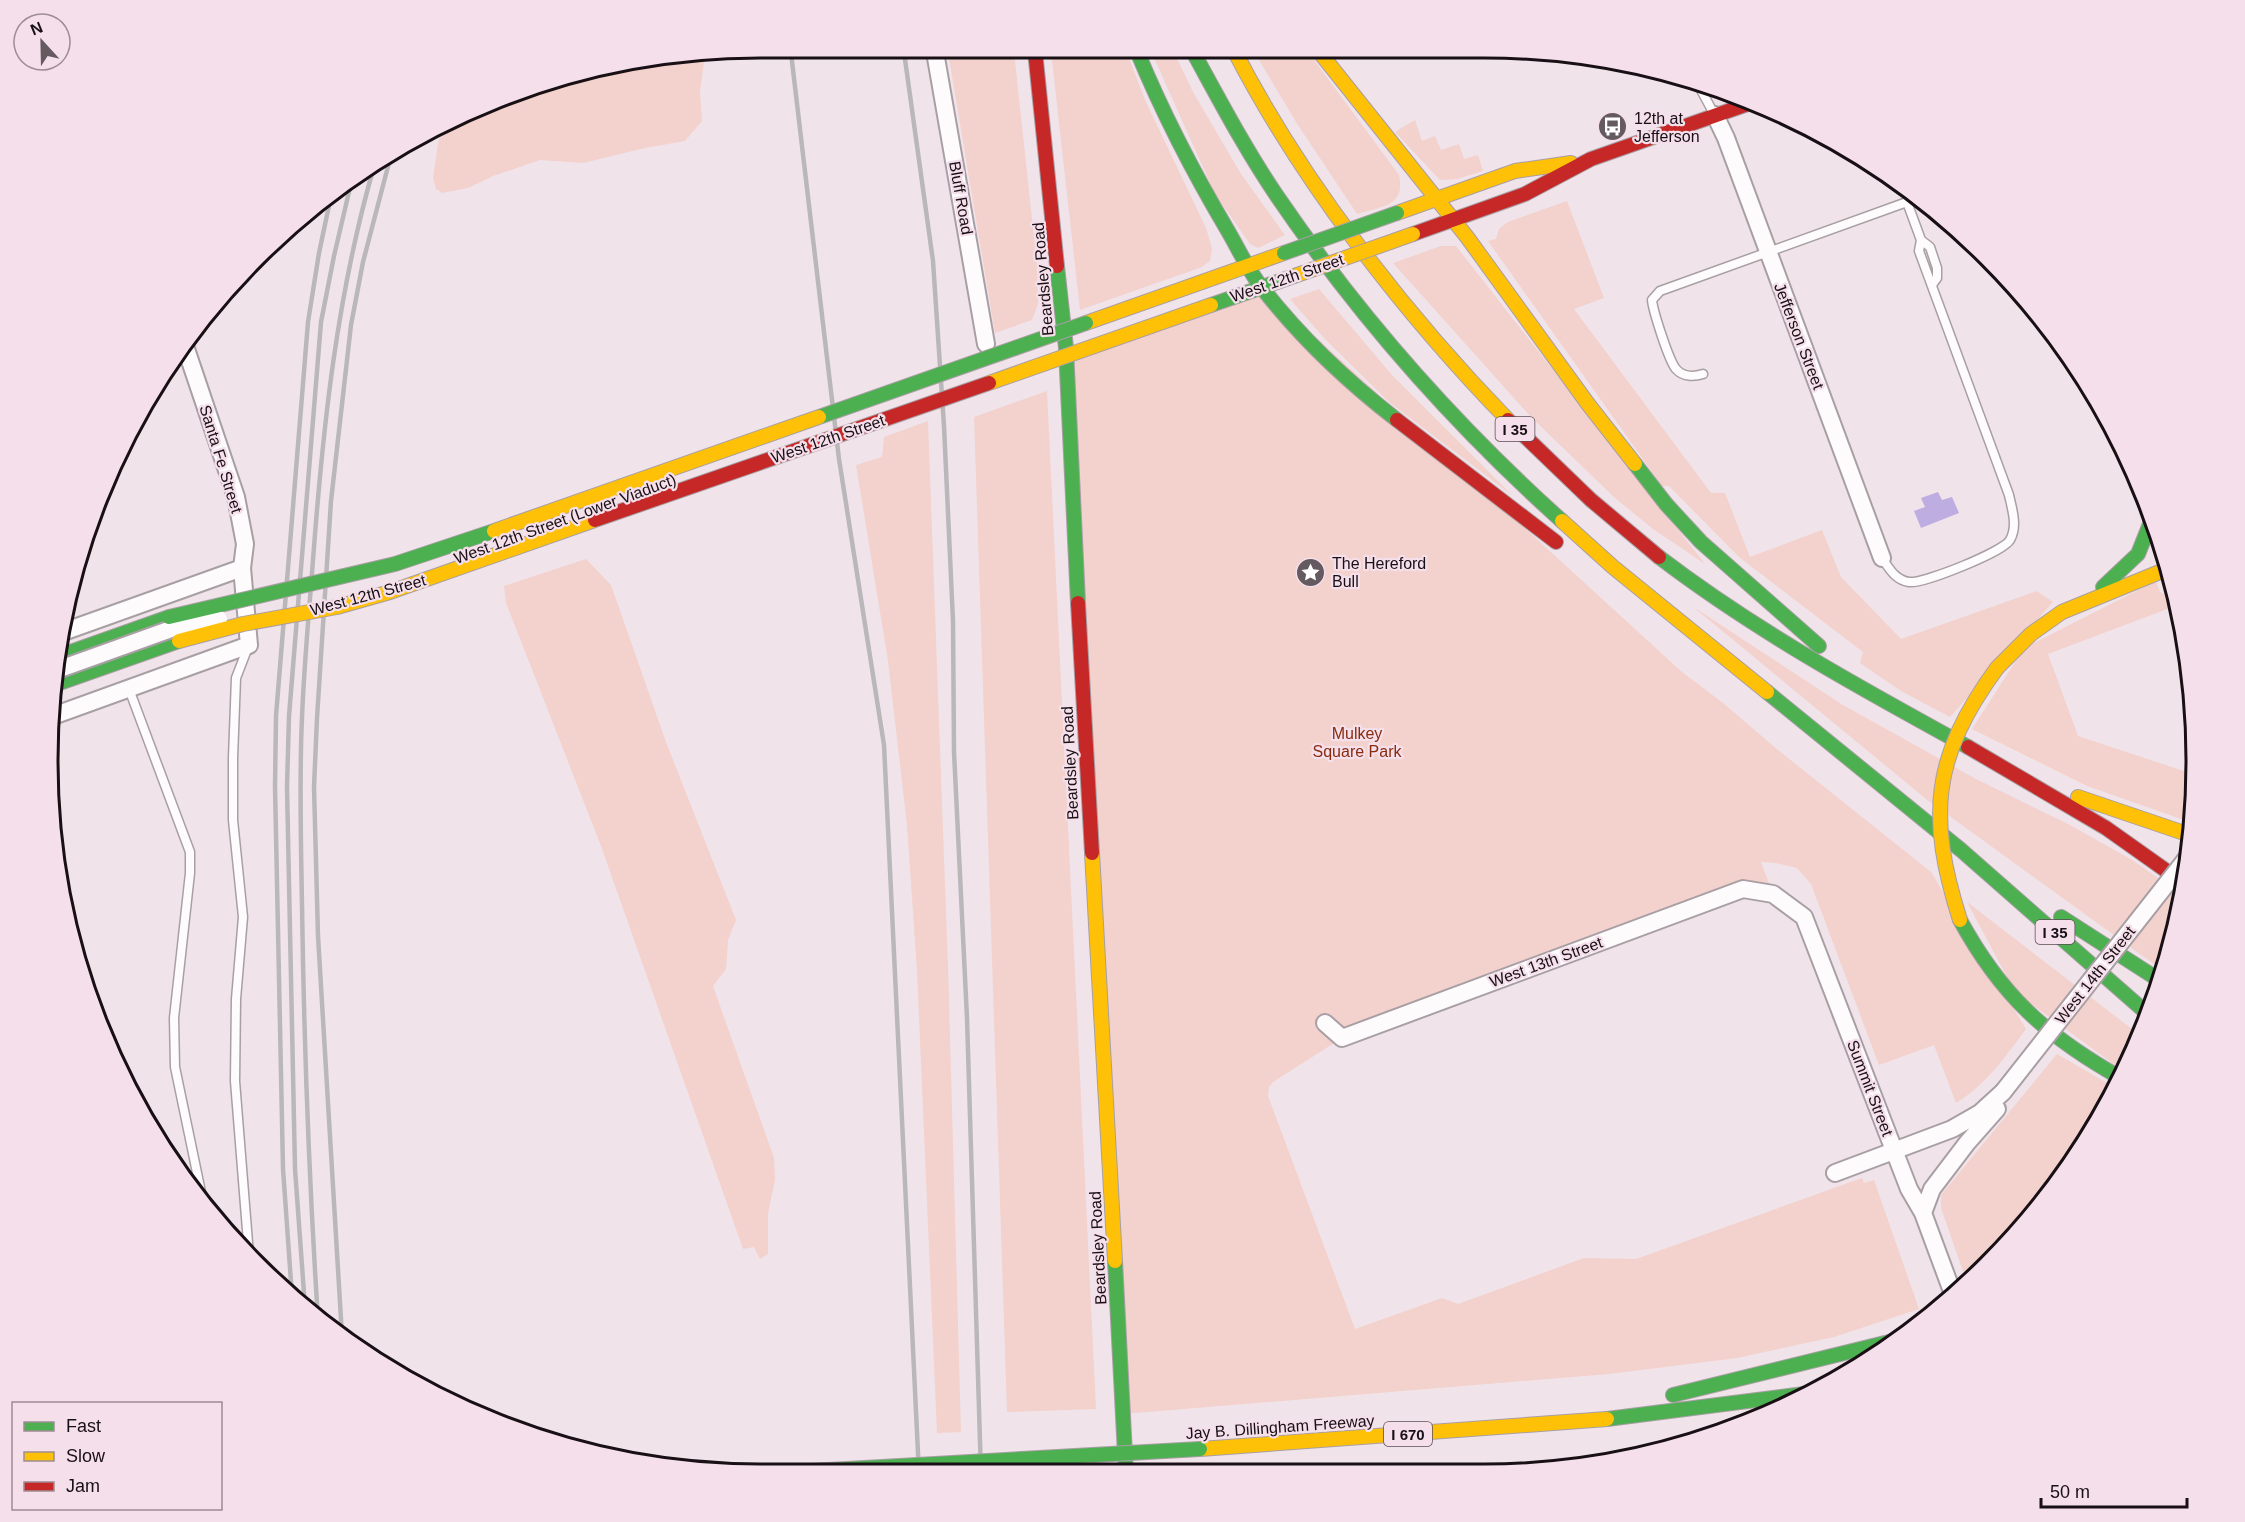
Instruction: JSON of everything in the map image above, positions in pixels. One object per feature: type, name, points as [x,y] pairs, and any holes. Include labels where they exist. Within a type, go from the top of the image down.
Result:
[{"type":"main road","name":"Beardsley Road","points":[[1036,58],[1065,342],[1080,654],[1125,1464]]},
{"type":"main road","points":[[1140,58],[1157,100],[1190,168],[1261,287],[1293,327],[1361,392],[1567,549]]},
{"type":"main road","name":"I 35","points":[[1197,58],[1239,133],[1283,203],[1357,304],[1456,419],[1559,520],[1612,567],[1961,850],[2141,1008]]},
{"type":"main road","name":"I 35","points":[[1239,58],[1290,146],[1387,281],[1462,372],[1525,439],[1621,526],[1710,595],[1767,632],[2105,828],[2176,878]]},
{"type":"main road","points":[[1324,58],[1454,221],[1588,404],[1666,504],[1701,542],[1744,581],[1895,708]]},
{"type":"main road","name":"West 12th Street","points":[[64,682],[204,634],[337,607],[435,577],[1454,221],[1525,194],[1591,159],[1739,107]]},
{"type":"main road","name":"West 12th Street","points":[[67,653],[169,617],[381,569],[427,555],[1515,171],[1591,159]]},
{"type":"main road","points":[[2113,1073],[2072,1050],[2041,1026],[2013,1000],[1975,950],[1960,920],[1949,890],[1941,852],[1938,816],[1948,758],[1959,728],[1976,696],[1997,668],[2031,634],[2062,612],[2097,592],[2128,565],[2138,554],[2147,531]]},
{"type":"main road","points":[[2062,612],[2161,572]]},
{"type":"main road","points":[[1613,585],[1784,705]]},
{"type":"main road","name":"I 35","points":[[2018,776],[2182,832]]},
{"type":"main road","name":"I 35","points":[[1961,850],[2153,976]]},
{"type":"main road","points":[[1617,1418],[1681,1391],[1873,1346]]},
{"type":"main road","name":"Jay B. Dillingham Freeway","points":[[934,1464],[1200,1449],[1617,1418],[1782,1397]]},
{"type":"street","name":"Bluff Road","points":[[936,58],[986,344]]},
{"type":"street","name":"Jefferson Street","points":[[1715,115],[1726,138],[1882,558]]},
{"type":"street","name":"West 12th Street (Lower Viaduct)","points":[[65,667],[174,628],[388,582],[1065,342]]},
{"type":"street","name":"Santa Fe Street","points":[[188,355],[236,496],[245,544],[242,568],[249,645]]},
{"type":"street","points":[[71,629],[242,568]]},
{"type":"street","points":[[60,713],[249,645]]},
{"type":"street","name":"West 14th Street","points":[[1835,1173],[1952,1129],[1980,1113],[2003,1092],[2177,870]]},
{"type":"street","name":"West 13th Street","points":[[1325,1023],[1342,1038],[1743,889],[1773,894]]},
{"type":"street","name":"Summit Street","points":[[1773,894],[1804,918],[1909,1189],[1923,1213],[1950,1286]]},
{"type":"street","name":"West 14th Street","points":[[1923,1213],[1932,1189],[1996,1110],[2003,1092]]},
{"type":"lane","points":[[1703,94],[1715,115]]},
{"type":"lane","points":[[1703,374],[1686,376],[1676,369],[1653,313],[1652,300],[1660,291],[1907,202],[1921,240],[1918,251],[2009,495],[2014,532],[2008,543],[1994,552],[1923,580],[1908,582],[1892,573],[1882,558]]},
{"type":"lane","points":[[248,1240],[235,1081],[236,999],[243,917],[233,820],[233,758],[236,678],[249,645]]},
{"type":"lane","points":[[129,688],[190,852],[190,873],[174,1018],[175,1067],[199,1182]]},
{"type":"green space","points":[[949,58],[1015,58],[1037,265],[1038,304],[1032,320],[995,333]]},
{"type":"green space","points":[[1052,58],[1129,58],[1146,102],[1206,228],[1212,248],[1210,261],[1202,267],[1080,310]]},
{"type":"green space","points":[[1154,58],[1177,58],[1193,92],[1241,174],[1285,235],[1258,248],[1250,244],[1215,194]]},
{"type":"green space","points":[[1258,58],[1313,58],[1399,175],[1399,193],[1395,199],[1383,207],[1357,214],[1296,122]]},
{"type":"green space","points":[[704,61],[700,92],[702,121],[685,141],[583,163],[540,160],[493,176],[468,188],[442,193],[436,189],[433,178],[439,137],[492,112],[579,82],[624,72]]},
{"type":"green space","points":[[1415,120],[1422,141],[1435,136],[1441,150],[1459,144],[1464,159],[1478,155],[1483,171],[1457,179],[1440,180],[1395,132]]},
{"type":"green space","points":[[1567,201],[1604,298],[1574,309],[1711,493],[1725,493],[1750,557],[1822,530],[1841,577],[1901,639],[2037,591],[2053,602],[1950,717],[1901,691],[1860,663],[1863,652],[1739,557],[1669,486],[1662,486],[1488,241],[1496,239],[1499,229],[1508,222]]},
{"type":"green space","points":[[1441,246],[1456,246],[1705,564],[1653,529],[1615,498],[1531,417],[1393,263]]},
{"type":"green space","name":"Mulkey Square Park","points":[[1261,287],[1682,672],[1931,872],[2026,1029],[1986,1079],[1956,1103],[1934,1045],[1879,1065],[1811,884],[1797,868],[1761,862],[1773,894],[1743,889],[1342,1038],[1273,1082],[1269,1087],[1268,1096],[1355,1329],[1442,1298],[1458,1304],[1584,1258],[1636,1259],[1862,1178],[1864,1183],[1874,1180],[1919,1309],[1834,1337],[1737,1358],[1609,1374],[1123,1414],[1058,357]]},
{"type":"green space","points":[[1319,289],[1392,375],[1513,496],[1389,402],[1324,338],[1290,299]]},
{"type":"green space","points":[[1047,391],[1096,1409],[1007,1412],[974,417]]},
{"type":"green space","points":[[928,421],[948,967],[961,1432],[937,1433],[917,971],[907,825],[888,661],[856,465],[882,457],[884,437]]},
{"type":"green space","points":[[586,559],[611,585],[666,742],[736,920],[728,940],[726,969],[713,986],[774,1158],[775,1180],[768,1213],[768,1254],[760,1259],[754,1247],[743,1249],[601,846],[506,603],[504,586]]},
{"type":"green space","points":[[2156,581],[2169,608],[2048,654],[2078,736],[2186,772],[2184,820],[2087,786],[1972,729],[2024,648]]},
{"type":"green space","points":[[1692,606],[1843,705],[1976,779],[2070,825],[2132,860],[2174,889],[2156,966],[1926,799]]},
{"type":"green space","points":[[1967,902],[2133,1030],[2117,1066],[2015,992]]},
{"type":"green space","points":[[2057,1054],[2108,1083],[2068,1151],[2041,1189],[2012,1224],[1964,1274],[1941,1208],[1941,1195]]},
{"type":"shaded area","points":[[1938,492],[1942,500],[1952,497],[1959,513],[1921,528],[1914,511],[1925,507],[1921,498]]},
{"type":"railway","points":[[792,58],[839,459],[884,745],[919,1464]]},
{"type":"railway","points":[[905,58],[933,261],[944,426],[953,621],[954,752],[967,1018],[981,1464]]},
{"type":"railway","points":[[341,1324],[318,936],[314,787],[331,501],[351,325],[363,262],[388,167]]},
{"type":"railway","points":[[317,1305],[304,1008],[300,811],[303,698],[327,410],[341,310],[371,177]]},
{"type":"railway","points":[[304,1294],[295,1169],[287,787],[289,716],[321,322],[349,193]]},
{"type":"railway","points":[[291,1283],[283,1169],[275,787],[276,716],[308,322],[329,208]]},
{"type":"traffic: fast","points":[[1140,58],[1191,165],[1258,282],[1326,359],[1397,420]]},
{"type":"traffic: fast","points":[[1196,58],[1265,178],[1341,283],[1375,326],[1446,407],[1562,521]]},
{"type":"traffic: fast","points":[[1284,253],[1397,213]]},
{"type":"traffic: fast","points":[[1057,266],[1066,348],[1078,603]]},
{"type":"traffic: fast","points":[[1211,305],[1297,275]]},
{"type":"traffic: fast","points":[[819,417],[1086,323]]},
{"type":"traffic: fast","points":[[1635,464],[1666,504],[1701,542],[1819,646]]},
{"type":"traffic: fast","points":[[169,617],[395,564],[494,531]]},
{"type":"traffic: fast","points":[[2103,587],[2138,554],[2147,531]]},
{"type":"traffic: fast","points":[[1659,557],[1771,634],[1849,681],[1968,747]]},
{"type":"traffic: fast","points":[[67,653],[169,617]]},
{"type":"traffic: fast","points":[[64,682],[179,641]]},
{"type":"traffic: fast","points":[[1767,692],[1961,850],[2141,1008]]},
{"type":"traffic: fast","points":[[2061,917],[2153,976]]},
{"type":"traffic: fast","points":[[1960,920],[1992,970],[2027,1011],[2069,1045],[2113,1073]]},
{"type":"traffic: fast","points":[[1115,1261],[1125,1464]]},
{"type":"traffic: fast","points":[[1673,1395],[1872,1346]]},
{"type":"traffic: fast","points":[[1607,1419],[1782,1397]]},
{"type":"traffic: fast","points":[[934,1464],[1200,1449]]},
{"type":"traffic: slow","points":[[1238,58],[1291,149],[1358,245],[1431,336],[1508,420]]},
{"type":"traffic: slow","points":[[1324,58],[1467,237],[1588,404],[1635,464]]},
{"type":"traffic: slow","points":[[1397,213],[1515,171],[1571,163]]},
{"type":"traffic: slow","points":[[1297,275],[1413,234]]},
{"type":"traffic: slow","points":[[1086,323],[1284,253]]},
{"type":"traffic: slow","points":[[989,383],[1211,305]]},
{"type":"traffic: slow","points":[[494,531],[819,417]]},
{"type":"traffic: slow","points":[[179,641],[243,624],[337,607],[390,592],[595,520]]},
{"type":"traffic: slow","points":[[1562,521],[1613,567],[1767,692]]},
{"type":"traffic: slow","points":[[1997,668],[2031,634],[2062,612],[2161,572]]},
{"type":"traffic: slow","points":[[1960,920],[1949,883],[1943,849],[1940,818],[1942,788],[1948,759],[1959,730],[1975,700],[1997,668]]},
{"type":"traffic: slow","points":[[2078,797],[2182,832]]},
{"type":"traffic: slow","points":[[1092,853],[1115,1261]]},
{"type":"traffic: slow","points":[[1200,1449],[1607,1419]]},
{"type":"traffic: jam","points":[[1036,58],[1057,266]]},
{"type":"traffic: jam","points":[[1413,234],[1525,194],[1591,159],[1740,107]]},
{"type":"traffic: jam","points":[[595,520],[989,383]]},
{"type":"traffic: jam","points":[[1397,420],[1556,542]]},
{"type":"traffic: jam","points":[[1508,420],[1591,500],[1659,557]]},
{"type":"traffic: jam","points":[[1078,603],[1092,853]]},
{"type":"traffic: jam","points":[[1968,747],[2106,828],[2176,878]]},
{"type":"place","name":"12th at Jefferson","points":[[1613,127]]},
{"type":"place","name":"The Hereford Bull","points":[[1311,572]]}]
